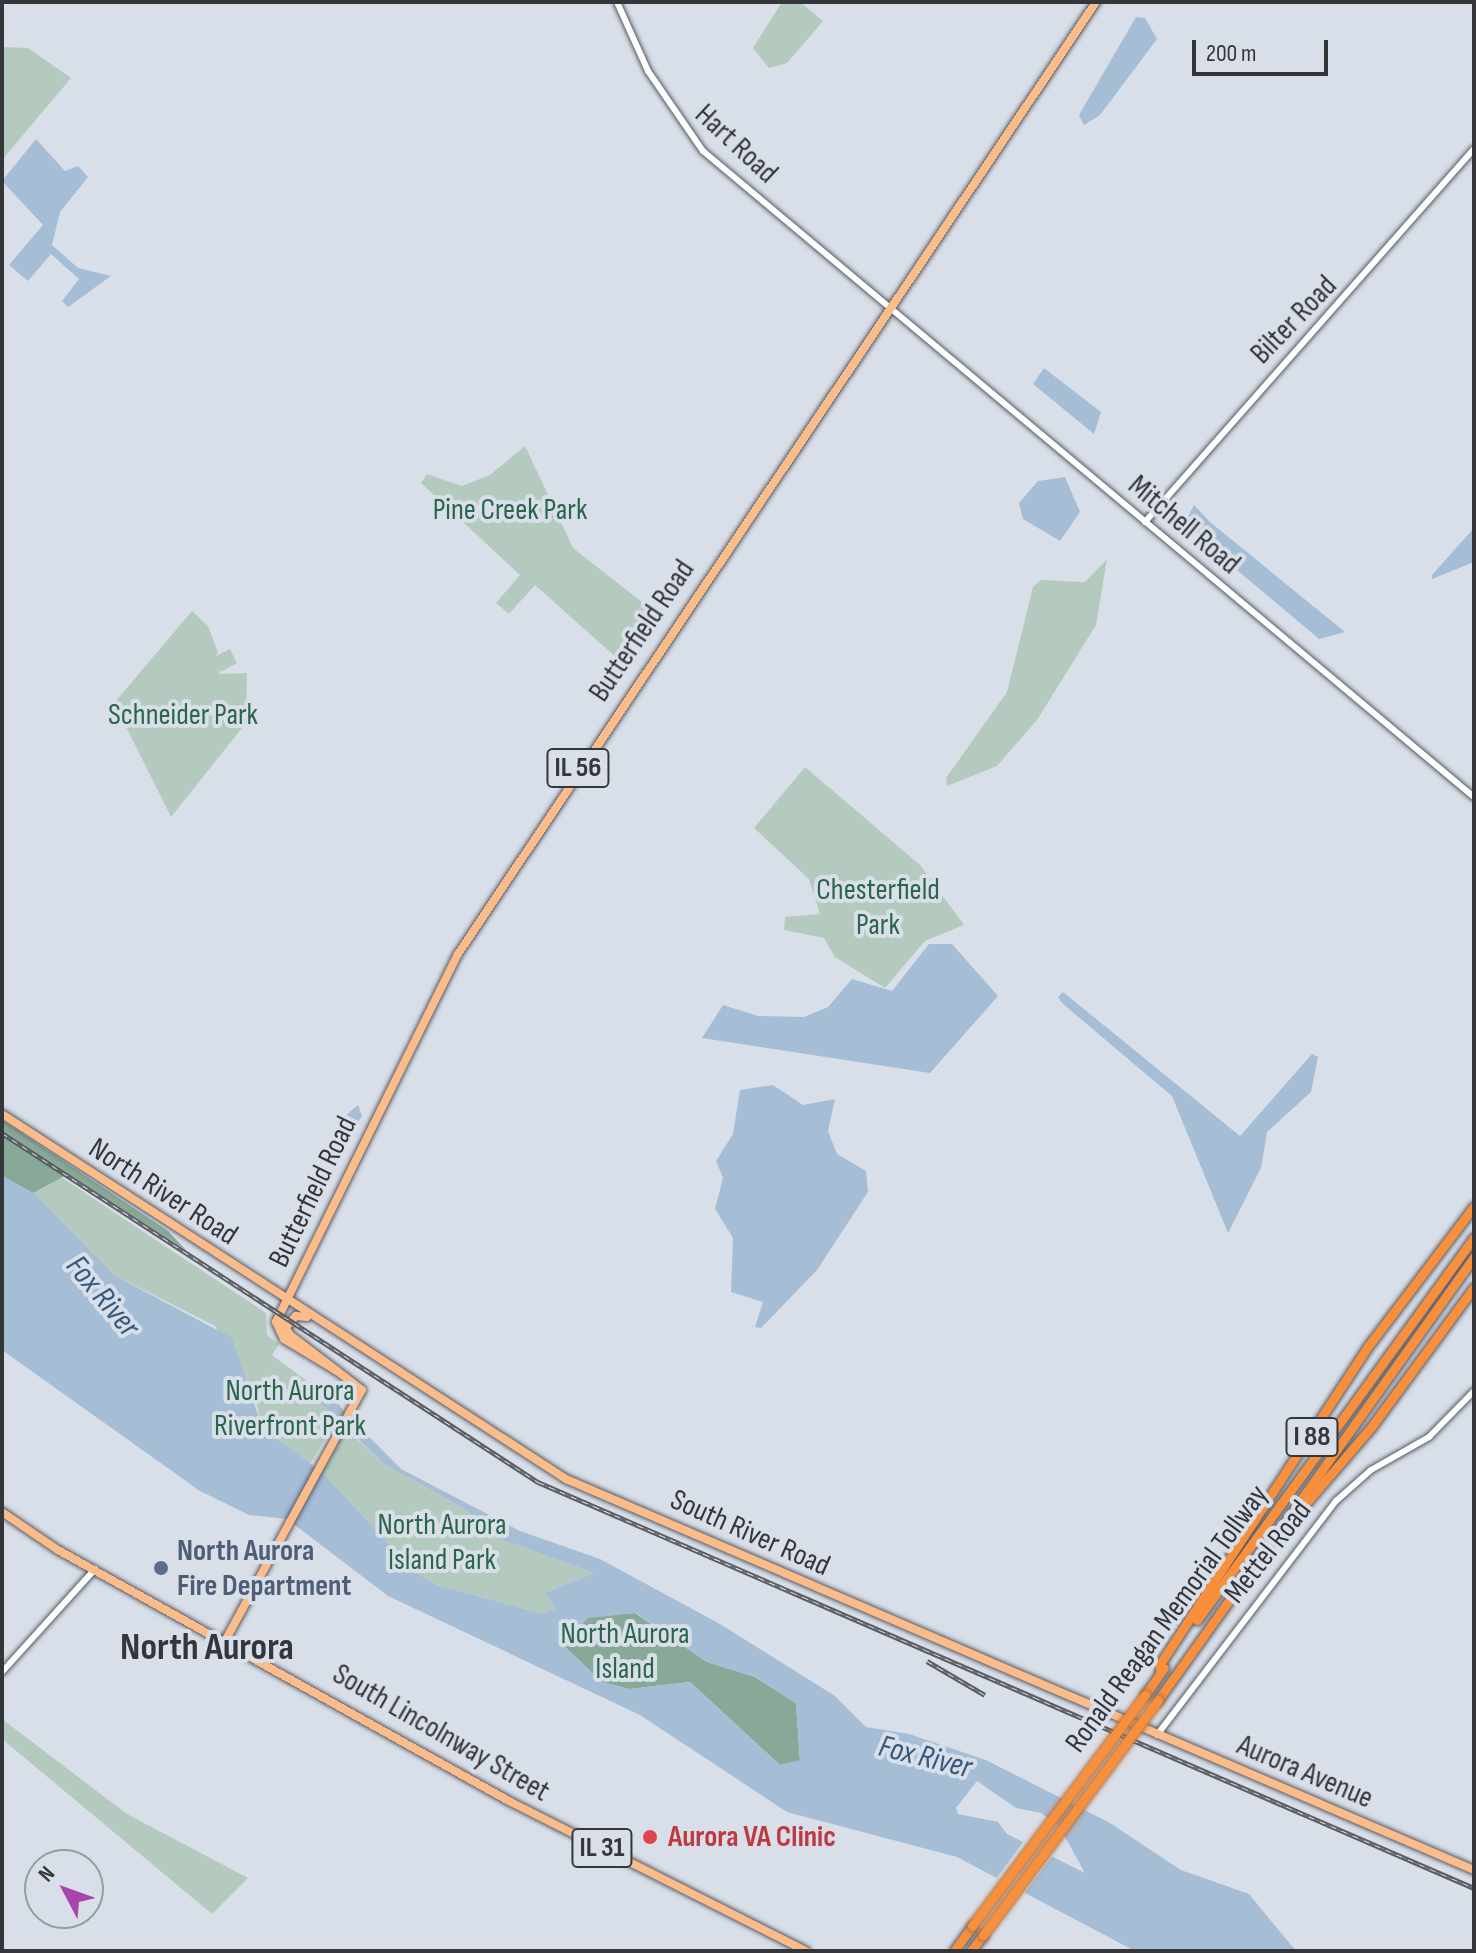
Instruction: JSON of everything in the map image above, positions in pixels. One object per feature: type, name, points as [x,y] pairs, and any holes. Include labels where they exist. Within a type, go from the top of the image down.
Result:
[{"type":"highway","name":"I 88","points":[[1160,1673],[1160,1664],[1369,1345],[1474,1206]]},
{"type":"highway","name":"Ronald Reagan Memorial Tollway","points":[[954,1951],[1145,1695],[1474,1237]]},
{"type":"highway","name":"Ronald Reagan Memorial Tollway","points":[[971,1951],[1158,1700],[1474,1257]]},
{"type":"highway","name":"I 88","points":[[1263,1550],[1372,1426],[1474,1287]]},
{"type":"main road","name":"Butterfield Road","points":[[279,1317],[486,906],[1096,2]]},
{"type":"main road","name":"North River Road","points":[[2,1114],[379,1362]]},
{"type":"main road","points":[[286,1327],[296,1316],[309,1317]]},
{"type":"main road","points":[[225,1641],[362,1390],[286,1327],[279,1317]]},
{"type":"main road","points":[[279,1317],[276,1327],[284,1339],[337,1371]]},
{"type":"main road","name":"South River Road","points":[[379,1362],[577,1484],[1117,1718]]},
{"type":"main road","name":"IL 31","points":[[2,1512],[95,1569],[225,1641]]},
{"type":"main road","name":"South Lincolnway Street","points":[[225,1641],[502,1797],[806,1951]]},
{"type":"main road","name":"Aurora Avenue","points":[[1117,1718],[1474,1870]]},
{"type":"street","name":"Hart Road","points":[[617,2],[648,71],[703,151],[867,284]]},
{"type":"street","name":"Bilter Road","points":[[1145,522],[1474,149]]},
{"type":"street","name":"Mitchell Road","points":[[867,284],[1474,797]]},
{"type":"street","name":"Mettel Road","points":[[1157,1735],[1336,1501],[1371,1470],[1429,1437],[1474,1391]]},
{"type":"street","points":[[2,1672],[95,1569]]},
{"type":"green space","points":[[782,2],[800,2],[823,21],[787,63],[769,68],[753,48]]},
{"type":"green space","points":[[2,47],[28,48],[71,78],[2,160]]},
{"type":"green space","name":"Pine Creek Park","points":[[525,446],[573,548],[661,617],[627,667],[535,585],[509,614],[496,603],[520,575],[421,483],[427,474],[462,486],[490,475]]},
{"type":"green space","points":[[1107,559],[1096,625],[1037,720],[997,766],[947,786],[946,778],[1007,692],[1033,587],[1041,580],[1085,582]]},
{"type":"green space","name":"Schneider Park","points":[[192,611],[208,626],[218,653],[214,657],[230,649],[237,663],[220,672],[217,668],[220,674],[247,673],[246,723],[171,817],[114,703]]},
{"type":"green space","name":"Chesterfield Park","points":[[805,767],[920,865],[964,925],[925,941],[885,988],[835,957],[824,938],[784,930],[785,917],[820,914],[809,879],[754,828]]},
{"type":"green space","points":[[2,1120],[168,1231],[186,1250],[68,1174],[33,1193],[2,1176]]},
{"type":"green space","name":"North Aurora Riverfront Park","points":[[61,1177],[266,1313],[267,1335],[279,1344],[272,1355],[315,1387],[329,1387],[343,1410],[310,1464],[263,1429],[253,1391],[215,1326],[114,1275],[59,1226],[33,1193]]},
{"type":"green space","name":"North Aurora Island Park","points":[[346,1429],[384,1464],[465,1509],[503,1540],[594,1573],[545,1593],[556,1608],[543,1614],[437,1585],[415,1572],[322,1472]]},
{"type":"green space","name":"North Aurora Island","points":[[635,1613],[707,1662],[755,1677],[796,1703],[800,1761],[780,1765],[690,1682],[629,1689],[602,1682],[563,1645],[588,1617]]},
{"type":"green space","points":[[2,1719],[127,1814],[248,1878],[212,1914],[2,1739]]},
{"type":"water","points":[[1136,17],[1145,18],[1157,39],[1100,115],[1084,125],[1079,115]]},
{"type":"water","points":[[36,139],[65,171],[78,166],[88,177],[60,212],[52,245],[78,268],[111,276],[68,307],[62,301],[79,279],[51,254],[28,281],[9,265],[43,225],[2,181]]},
{"type":"water","points":[[1044,368],[1101,412],[1094,434],[1033,384]]},
{"type":"water","points":[[1065,477],[1080,512],[1060,541],[1023,519],[1019,503],[1038,481]]},
{"type":"water","points":[[1194,505],[1210,522],[1345,632],[1319,639],[1212,549],[1186,520]]},
{"type":"water","points":[[1474,528],[1474,562],[1432,579],[1432,575]]},
{"type":"water","points":[[929,944],[952,944],[998,996],[930,1073],[702,1038],[723,1005],[758,1016],[804,1017],[828,1007],[852,979],[892,991]]},
{"type":"water","points":[[1063,992],[1240,1136],[1312,1054],[1318,1057],[1311,1092],[1267,1132],[1261,1168],[1228,1233],[1172,1096],[1063,1004],[1058,997]]},
{"type":"water","points":[[773,1085],[803,1105],[835,1099],[828,1131],[837,1154],[866,1171],[868,1192],[817,1270],[761,1328],[755,1327],[763,1302],[731,1292],[733,1238],[715,1209],[723,1178],[716,1161],[733,1134],[740,1090]]},
{"type":"water","points":[[358,1105],[362,1116],[341,1148],[337,1123]]},
{"type":"water","name":"Fox River","points":[[2,1176],[33,1193],[114,1275],[232,1338],[263,1429],[322,1472],[415,1572],[437,1585],[543,1614],[556,1608],[545,1593],[594,1573],[503,1540],[465,1509],[384,1464],[294,1377],[324,1391],[401,1469],[520,1531],[600,1559],[720,1624],[835,1696],[866,1727],[909,1734],[986,1760],[1110,1823],[1181,1870],[1249,1894],[1296,1951],[1135,1951],[957,1857],[787,1812],[640,1715],[388,1596],[287,1519],[249,1515],[200,1491],[2,1350]],"holes":[[[636,1613],[707,1662],[755,1677],[796,1703],[800,1760],[780,1765],[690,1682],[629,1689],[602,1682],[563,1645],[588,1618]],[[977,1781],[1016,1808],[1041,1813],[1059,1826],[1085,1873],[1007,1834],[998,1822],[958,1814],[956,1808]]]},
{"type":"pier","points":[[1026,1838],[1054,1854],[1021,1898],[993,1883]]},
{"type":"railway","points":[[2,1133],[538,1482],[1474,1888]]},
{"type":"railway","points":[[927,1661],[985,1695]]},
{"type":"place","name":"North Aurora Fire Department","points":[[161,1568]]},
{"type":"place","name":"Aurora VA Clinic","points":[[650,1837]]},
{"type":"district","name":"North Aurora","points":[[207,1648]]}]
